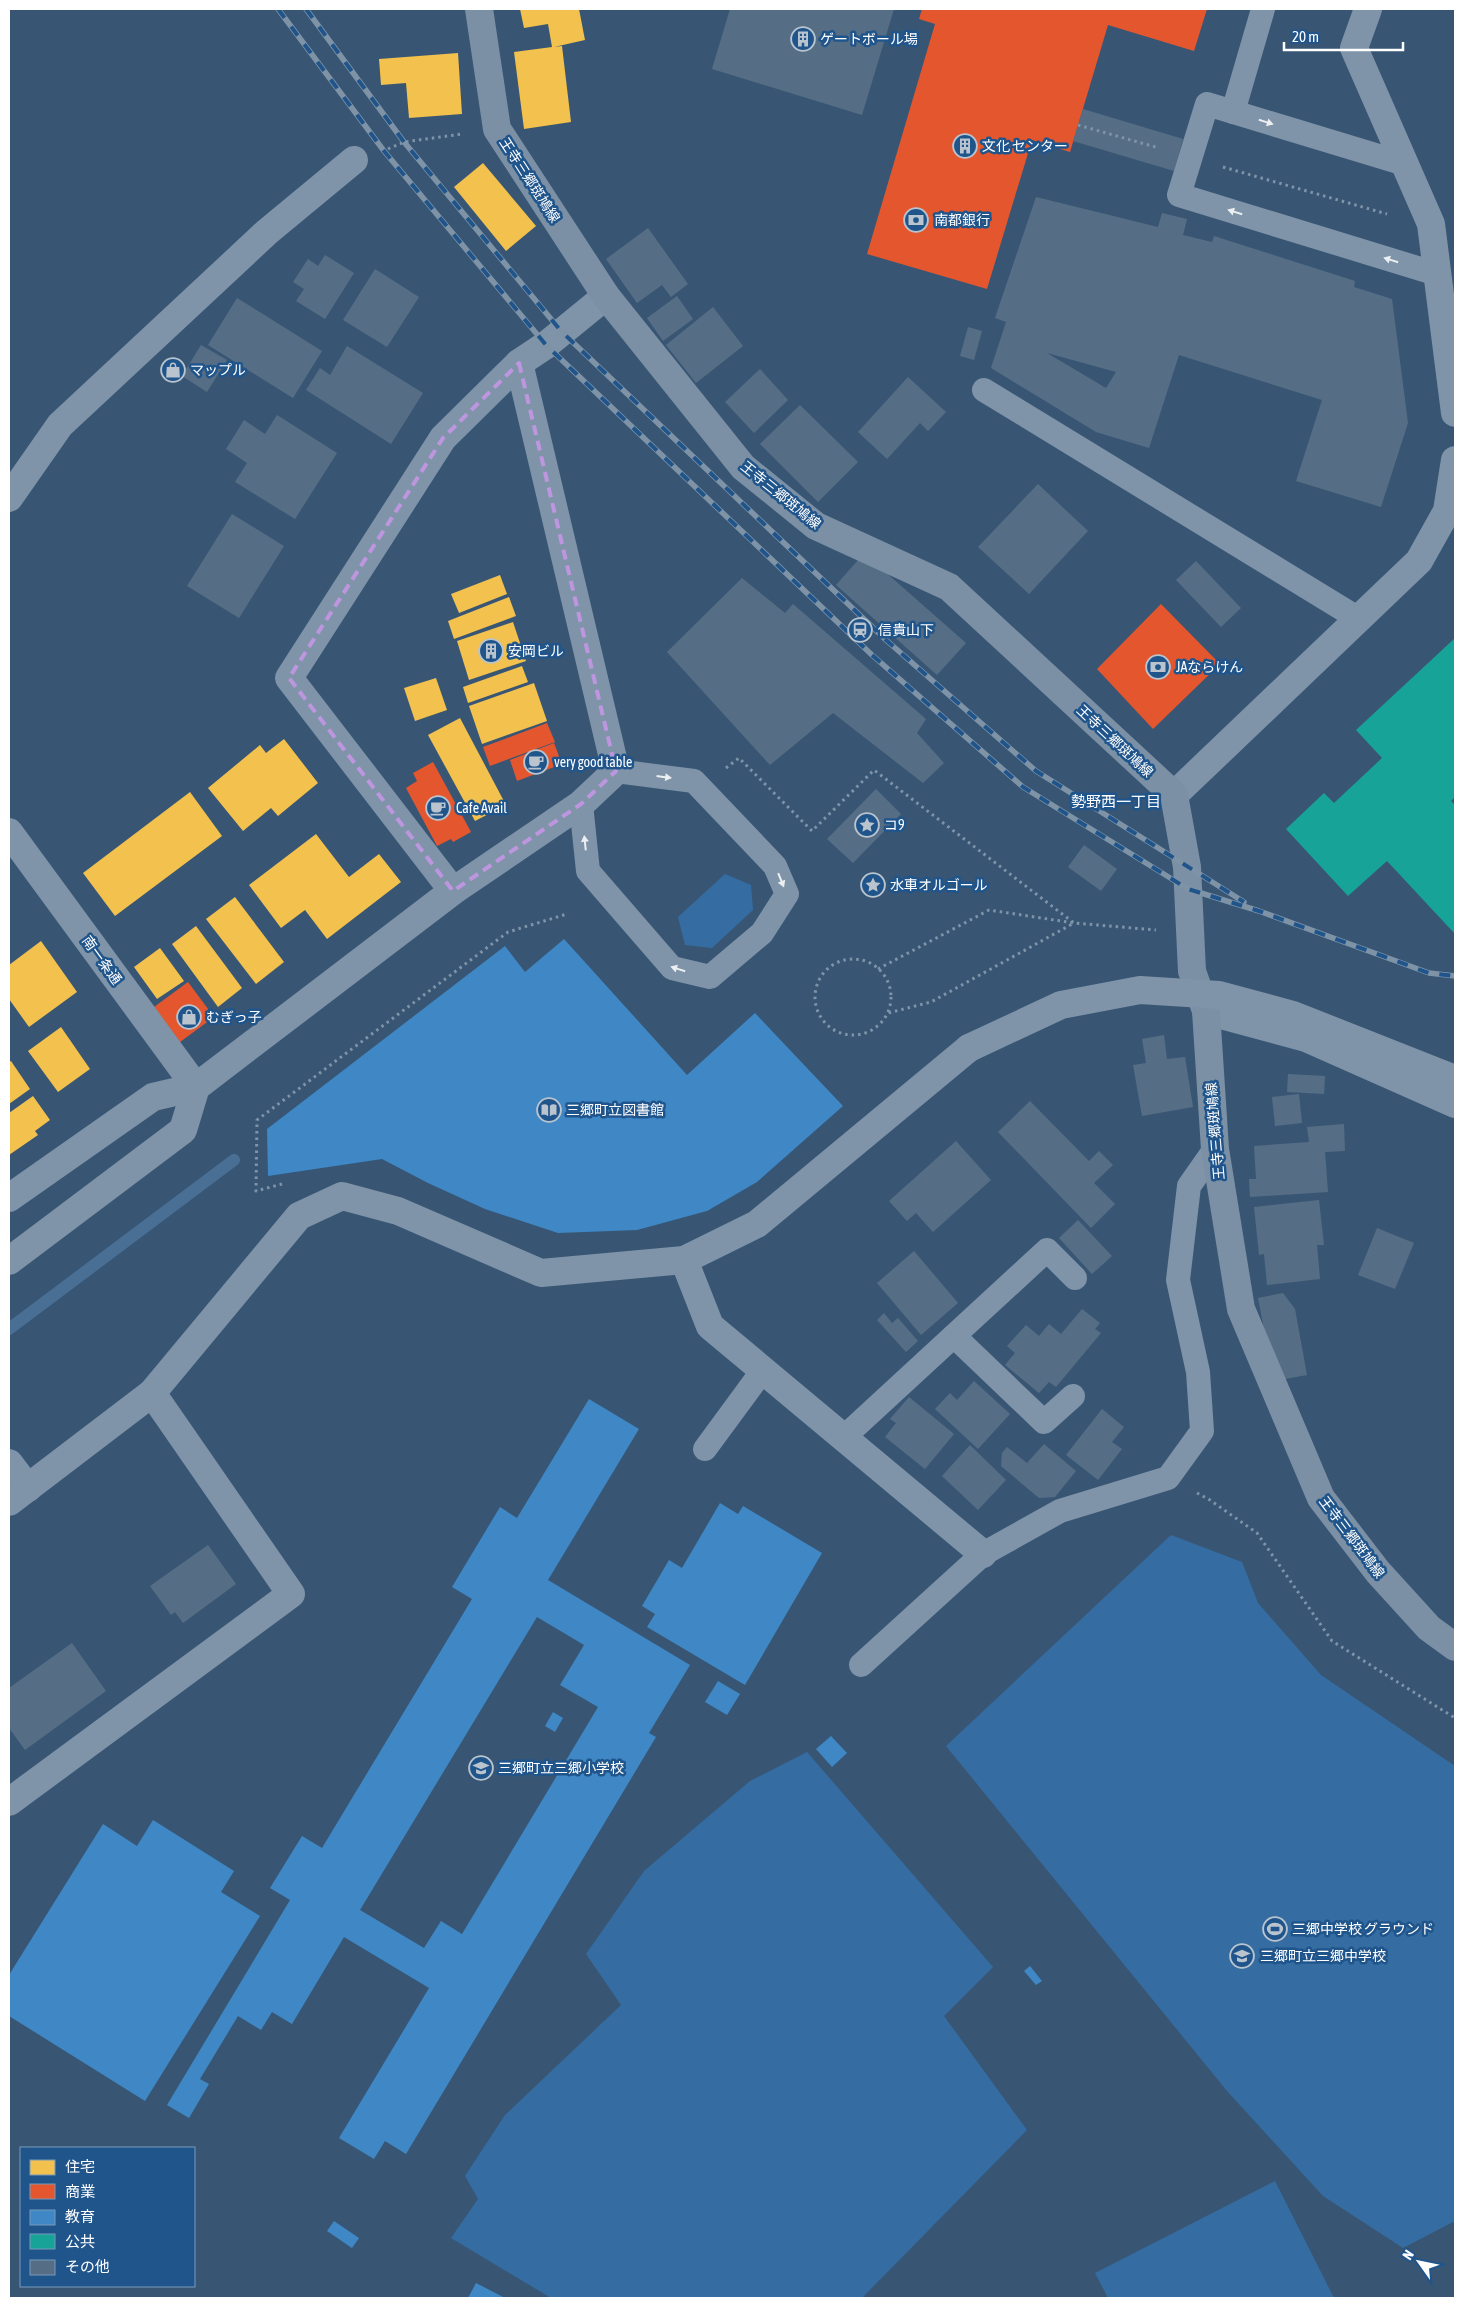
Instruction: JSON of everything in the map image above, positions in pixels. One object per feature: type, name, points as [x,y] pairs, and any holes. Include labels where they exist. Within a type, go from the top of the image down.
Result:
[{"type":"main road","name":"王寺三郷斑鳩線","points":[[479,9],[497,129],[606,296],[743,467],[816,526],[949,587],[1174,795],[1187,867],[1192,970],[1206,1011],[1215,1150],[1241,1309],[1321,1498],[1378,1572],[1429,1628],[1455,1647]]},
{"type":"street","points":[[1368,9],[1354,48],[1432,224],[1455,412]]},
{"type":"street","points":[[9,498],[60,425],[267,232],[354,160]]},
{"type":"street","points":[[453,891],[289,678],[443,438],[519,363],[546,345],[606,296]]},
{"type":"street","points":[[9,1197],[153,1097],[196,1087],[453,891],[581,804],[616,771],[519,363]]},
{"type":"street","points":[[1174,795],[1419,561],[1447,511],[1455,460]]},
{"type":"street","name":"南一条通","points":[[9,832],[196,1087]]},
{"type":"street","points":[[9,1463],[18,1495],[152,1393],[299,1216],[342,1196],[398,1211],[541,1274],[684,1260],[756,1224],[968,1048],[1061,1005],[1140,990],[1219,995],[1293,1015],[1455,1079]]},
{"type":"street","points":[[1206,1011],[1306,1038],[1455,1104]]},
{"type":"street","points":[[9,1261],[183,1130],[196,1087]]},
{"type":"street","points":[[684,1260],[710,1326],[983,1554]]},
{"type":"street","points":[[9,1802],[291,1594],[152,1393]]},
{"type":"lane","points":[[1233,112],[1263,9]]},
{"type":"lane","points":[[1404,164],[1207,104],[1179,195],[1437,274]]},
{"type":"lane","points":[[984,390],[1359,619]]},
{"type":"lane","points":[[581,804],[588,871],[672,968],[710,977],[762,933],[787,894],[775,866],[694,781],[616,771]]},
{"type":"lane","points":[[861,1665],[983,1554],[1060,1511],[1168,1478],[1202,1431],[1198,1372],[1178,1280],[1188,1186],[1215,1150]]},
{"type":"lane","points":[[843,1438],[1047,1250],[1075,1278]]},
{"type":"lane","points":[[954,1336],[1044,1422],[1073,1396]]},
{"type":"lane","points":[[704,1449],[763,1370]]},
{"type":"path","points":[[1078,125],[1393,215]]},
{"type":"path","points":[[354,160],[384,151],[404,142],[497,129]]},
{"type":"path","points":[[722,771],[739,758],[812,831],[874,770],[1074,923]]},
{"type":"path","points":[[878,969],[988,910],[1074,923],[1189,934]]},
{"type":"path","points":[[288,1182],[256,1191],[257,1120],[508,932],[567,914]]},
{"type":"path","points":[[888,1013],[931,1002],[1074,923]]},
{"type":"path","points":[[845,960],[868,962],[886,978],[890,989],[891,1001],[888,1013],[881,1023],[870,1031],[858,1035],[845,1035],[833,1029],[823,1021],[817,1009],[815,996],[824,972],[845,960]]},
{"type":"path","points":[[1168,1478],[1210,1500],[1257,1533],[1332,1641],[1455,1718]]},
{"type":"highlighted area","points":[[519,363],[616,771],[581,804],[453,891],[289,678],[443,438]]},
{"type":"shaded area","points":[[725,874],[751,885],[753,910],[712,948],[685,945],[678,917]]},
{"type":"shaded area","name":"三郷中学校 グラウンド","points":[[1171,1535],[1242,1562],[1258,1603],[1321,1675],[1455,1766],[1455,2221],[1403,2248],[1323,2196],[1227,2091],[946,1746]]},
{"type":"shaded area","points":[[807,1752],[993,1967],[944,2016],[1027,2130],[862,2298],[551,2298],[451,2238],[478,2199],[465,2176],[505,2115],[621,2005],[586,1954],[644,1871],[750,1781]]},
{"type":"shaded area","points":[[1275,2181],[1334,2298],[1108,2298],[1095,2273]]},
{"type":"building: 住宅","points":[[520,9],[579,9],[585,40],[554,47],[562,46],[571,122],[524,129],[514,52],[552,47],[548,24],[524,28]]},
{"type":"building: 住宅","points":[[458,53],[462,114],[409,118],[406,83],[381,85],[379,59]]},
{"type":"building: 住宅","points":[[483,163],[536,226],[506,251],[454,187]]},
{"type":"building: 住宅","points":[[500,575],[507,594],[459,613],[451,594]]},
{"type":"building: 住宅","points":[[509,597],[516,616],[454,639],[448,621]]},
{"type":"building: 住宅","name":"安岡ビル","points":[[513,622],[526,661],[469,680],[457,641]]},
{"type":"building: 住宅","points":[[522,666],[528,682],[468,703],[463,687]]},
{"type":"building: 住宅","points":[[436,678],[447,710],[415,721],[404,688]]},
{"type":"building: 住宅","points":[[534,683],[547,721],[482,744],[469,706]]},
{"type":"building: 住宅","points":[[460,718],[506,805],[475,821],[428,735]]},
{"type":"building: 住宅","points":[[284,739],[318,783],[278,816],[271,808],[243,831],[208,788],[260,745],[266,753]]},
{"type":"building: 住宅","points":[[190,792],[222,836],[115,916],[83,873]]},
{"type":"building: 住宅","points":[[316,834],[349,877],[379,854],[401,882],[327,939],[305,910],[281,928],[249,885]]},
{"type":"building: 住宅","points":[[235,897],[284,962],[256,984],[206,919]]},
{"type":"building: 住宅","points":[[196,926],[242,988],[218,1007],[172,944]]},
{"type":"building: 住宅","points":[[41,941],[77,992],[29,1027],[9,999],[9,965]]},
{"type":"building: 住宅","points":[[160,948],[184,981],[157,999],[134,967]]},
{"type":"building: 住宅","points":[[61,1027],[90,1069],[58,1092],[28,1051]]},
{"type":"building: 住宅","points":[[11,1061],[30,1089],[9,1104],[9,1062]]},
{"type":"building: 住宅","points":[[33,1096],[50,1120],[35,1131],[38,1135],[9,1155],[9,1113]]},
{"type":"building: 商業","name":"文化 センター","points":[[922,9],[1207,9],[1194,51],[1108,25],[1070,152],[1032,140],[987,289],[867,254],[935,24],[919,19]]},
{"type":"building: 商業","name":"JAならけん","points":[[1161,604],[1220,664],[1153,729],[1097,669]]},
{"type":"building: 商業","points":[[547,723],[555,742],[490,766],[483,747]]},
{"type":"building: 商業","name":"very good table","points":[[554,743],[562,764],[517,781],[510,760]]},
{"type":"building: 商業","points":[[433,762],[471,832],[453,842],[451,839],[437,846],[406,788],[417,781],[413,773]]},
{"type":"building: 商業","points":[[188,982],[214,1017],[180,1042],[154,1007]]},
{"type":"building: 教育","points":[[564,939],[687,1075],[755,1013],[843,1106],[757,1182],[707,1211],[637,1230],[558,1233],[485,1209],[428,1183],[382,1159],[268,1176],[267,1129],[505,946],[525,972]]},
{"type":"building: 教育","points":[[589,1399],[639,1429],[548,1580],[690,1665],[649,1733],[656,1737],[406,2154],[385,2141],[374,2159],[339,2138],[429,1988],[344,1937],[292,2024],[272,2012],[261,2030],[238,2016],[200,2079],[209,2084],[189,2118],[167,2105],[290,1900],[270,1888],[302,1836],[322,1848],[472,1599],[452,1587],[500,1507],[517,1518]],"holes":[[[537,1617],[584,1645],[560,1685],[598,1707],[462,1934],[441,1921],[424,1948],[360,1910]]]},
{"type":"building: 教育","points":[[720,1503],[738,1514],[743,1506],[822,1553],[745,1685],[647,1627],[655,1614],[642,1606],[669,1560],[682,1568]]},
{"type":"building: 教育","points":[[718,1681],[740,1694],[727,1715],[705,1702]]},
{"type":"building: 教育","points":[[553,1712],[563,1718],[555,1732],[545,1726]]},
{"type":"building: 教育","points":[[831,1736],[847,1753],[832,1767],[816,1749]]},
{"type":"building: 教育","points":[[153,1820],[234,1871],[221,1892],[260,1916],[145,2101],[9,2016],[9,1975],[103,1824],[137,1846]]},
{"type":"building: 教育","points":[[1030,1966],[1042,1981],[1036,1985],[1024,1971]]},
{"type":"building: 教育","points":[[334,2221],[359,2238],[352,2248],[327,2231]]},
{"type":"building: 教育","points":[[476,2283],[505,2298],[468,2298]]},
{"type":"building: 公共","points":[[1455,638],[1455,797],[1451,801],[1455,805],[1455,934],[1387,861],[1348,896],[1286,829],[1324,793],[1334,803],[1382,758],[1356,730]]},
{"type":"building: その他","name":"ゲートボール場","points":[[730,9],[894,9],[862,115],[712,69]]},
{"type":"building: その他","points":[[1083,109],[1183,139],[1174,171],[1073,141]]},
{"type":"building: その他","points":[[1036,197],[1158,227],[1162,213],[1187,219],[1183,235],[1212,242],[1214,236],[1355,281],[1354,287],[1392,299],[1408,423],[1381,507],[1296,481],[1322,400],[1179,355],[1149,448],[1096,432],[991,368],[1006,322],[995,318]],"holes":[[[1047,353],[1116,372],[1106,388]]]},
{"type":"building: その他","points":[[648,228],[688,284],[671,297],[662,285],[637,303],[606,259]]},
{"type":"building: その他","points":[[325,255],[354,273],[325,319],[296,301],[304,289],[293,282],[308,259],[318,266]]},
{"type":"building: その他","points":[[375,269],[419,297],[387,347],[343,320]]},
{"type":"building: その他","points":[[677,296],[693,319],[663,341],[647,318]]},
{"type":"building: その他","points":[[237,298],[322,351],[293,398],[208,345]]},
{"type":"building: その他","points":[[713,307],[743,346],[696,383],[666,345]]},
{"type":"building: その他","points":[[968,327],[982,331],[974,360],[960,356]]},
{"type":"building: その他","points":[[201,345],[227,360],[207,392],[182,376]]},
{"type":"building: その他","points":[[347,346],[423,393],[391,444],[306,390],[320,368],[330,375]]},
{"type":"building: その他","points":[[760,369],[788,400],[754,433],[725,402]]},
{"type":"building: その他","points":[[908,377],[946,412],[928,431],[920,423],[887,459],[858,432]]},
{"type":"building: その他","points":[[800,405],[858,462],[818,502],[760,444]]},
{"type":"building: その他","points":[[277,415],[337,453],[295,519],[235,482],[247,463],[226,449],[244,420],[265,434]]},
{"type":"building: その他","points":[[1038,484],[1088,531],[1029,594],[978,547]]},
{"type":"building: その他","points":[[232,514],[284,546],[239,618],[187,586]]},
{"type":"building: その他","points":[[859,559],[883,570],[966,643],[937,675],[836,585]]},
{"type":"building: その他","points":[[1196,561],[1241,608],[1221,627],[1176,580]]},
{"type":"building: その他","points":[[742,578],[785,613],[793,604],[926,719],[917,733],[944,763],[923,783],[833,713],[770,765],[667,652]]},
{"type":"building: その他","points":[[876,789],[901,814],[853,863],[827,839]]},
{"type":"building: その他","points":[[1084,845],[1117,869],[1101,891],[1068,867]]},
{"type":"building: その他","points":[[1164,1035],[1167,1059],[1185,1057],[1193,1107],[1142,1116],[1133,1065],[1146,1063],[1142,1039]]},
{"type":"building: その他","points":[[1288,1074],[1325,1076],[1324,1094],[1287,1092]]},
{"type":"building: その他","points":[[1299,1094],[1302,1123],[1275,1126],[1272,1097]]},
{"type":"building: その他","points":[[1030,1101],[1089,1161],[1099,1151],[1113,1165],[1094,1183],[1115,1204],[1091,1228],[998,1132]]},
{"type":"building: その他","points":[[1344,1124],[1345,1151],[1325,1152],[1328,1192],[1250,1197],[1249,1179],[1256,1179],[1254,1146],[1309,1142],[1307,1127]]},
{"type":"building: その他","points":[[956,1141],[991,1180],[933,1232],[916,1213],[907,1221],[889,1201]]},
{"type":"building: その他","points":[[1319,1200],[1324,1245],[1317,1245],[1320,1279],[1267,1285],[1264,1254],[1259,1255],[1254,1207]]},
{"type":"building: その他","points":[[1078,1220],[1112,1256],[1092,1274],[1059,1238]]},
{"type":"building: その他","points":[[1377,1228],[1414,1243],[1395,1289],[1358,1275]]},
{"type":"building: その他","points":[[914,1251],[958,1303],[921,1335],[877,1283]]},
{"type":"building: その他","points":[[1283,1293],[1295,1309],[1307,1375],[1274,1381],[1258,1298]]},
{"type":"building: その他","points":[[1082,1309],[1100,1323],[1095,1329],[1101,1333],[1056,1387],[1049,1382],[1039,1393],[1005,1365],[1015,1353],[1007,1346],[1026,1325],[1039,1336],[1049,1324],[1061,1334]]},
{"type":"building: その他","points":[[884,1313],[892,1323],[898,1318],[918,1341],[906,1352],[877,1320]]},
{"type":"building: その他","points":[[974,1381],[1010,1414],[978,1449],[935,1409],[950,1393],[957,1400]]},
{"type":"building: その他","points":[[909,1397],[954,1434],[925,1469],[885,1437],[896,1423],[890,1419]]},
{"type":"building: その他","points":[[1102,1409],[1124,1427],[1112,1442],[1122,1449],[1098,1480],[1066,1455]]},
{"type":"building: その他","points":[[1044,1444],[1076,1471],[1055,1497],[1039,1498],[1001,1466],[1002,1453],[1007,1447],[1027,1463]]},
{"type":"building: その他","points":[[970,1445],[1006,1480],[978,1510],[942,1476]]},
{"type":"building: その他","points":[[208,1545],[236,1584],[183,1623],[175,1612],[171,1615],[150,1586]]},
{"type":"building: その他","points":[[72,1643],[106,1691],[25,1750],[9,1728],[9,1688]]},
{"type":"waterway","points":[[9,1329],[234,1160]]},
{"type":"railway","points":[[278,9],[384,151],[546,345],[872,655],[1023,787],[1188,889],[1259,911],[1429,973],[1455,976]]},
{"type":"railway","points":[[306,9],[404,142],[561,331],[886,640],[1036,771],[1244,902]]},
{"type":"place","name":"ゲートボール場","points":[[803,39]]},
{"type":"place","name":"文化 センター","points":[[965,146]]},
{"type":"place","name":"南都銀行","points":[[916,220]]},
{"type":"place","name":"マップル","points":[[173,370]]},
{"type":"place","name":"信貴山下","points":[[860,630]]},
{"type":"place","name":"安岡ビル","points":[[491,651]]},
{"type":"place","name":"JAならけん","points":[[1158,667]]},
{"type":"place","name":"very good table","points":[[536,762]]},
{"type":"place","name":"Cafe Avail","points":[[438,808]]},
{"type":"place","name":"コ9","points":[[867,825]]},
{"type":"place","name":"水車オルゴール","points":[[873,885]]},
{"type":"place","name":"むぎっ子","points":[[189,1017]]},
{"type":"place","name":"三郷町立図書館","points":[[549,1110]]},
{"type":"place","name":"三郷町立三郷小学校","points":[[481,1768]]},
{"type":"place","name":"三郷中学校 グラウンド","points":[[1275,1929]]},
{"type":"place","name":"三郷町立三郷中学校","points":[[1242,1956]]},
{"type":"district","name":"勢野西一丁目","points":[[1116,801]]}]
